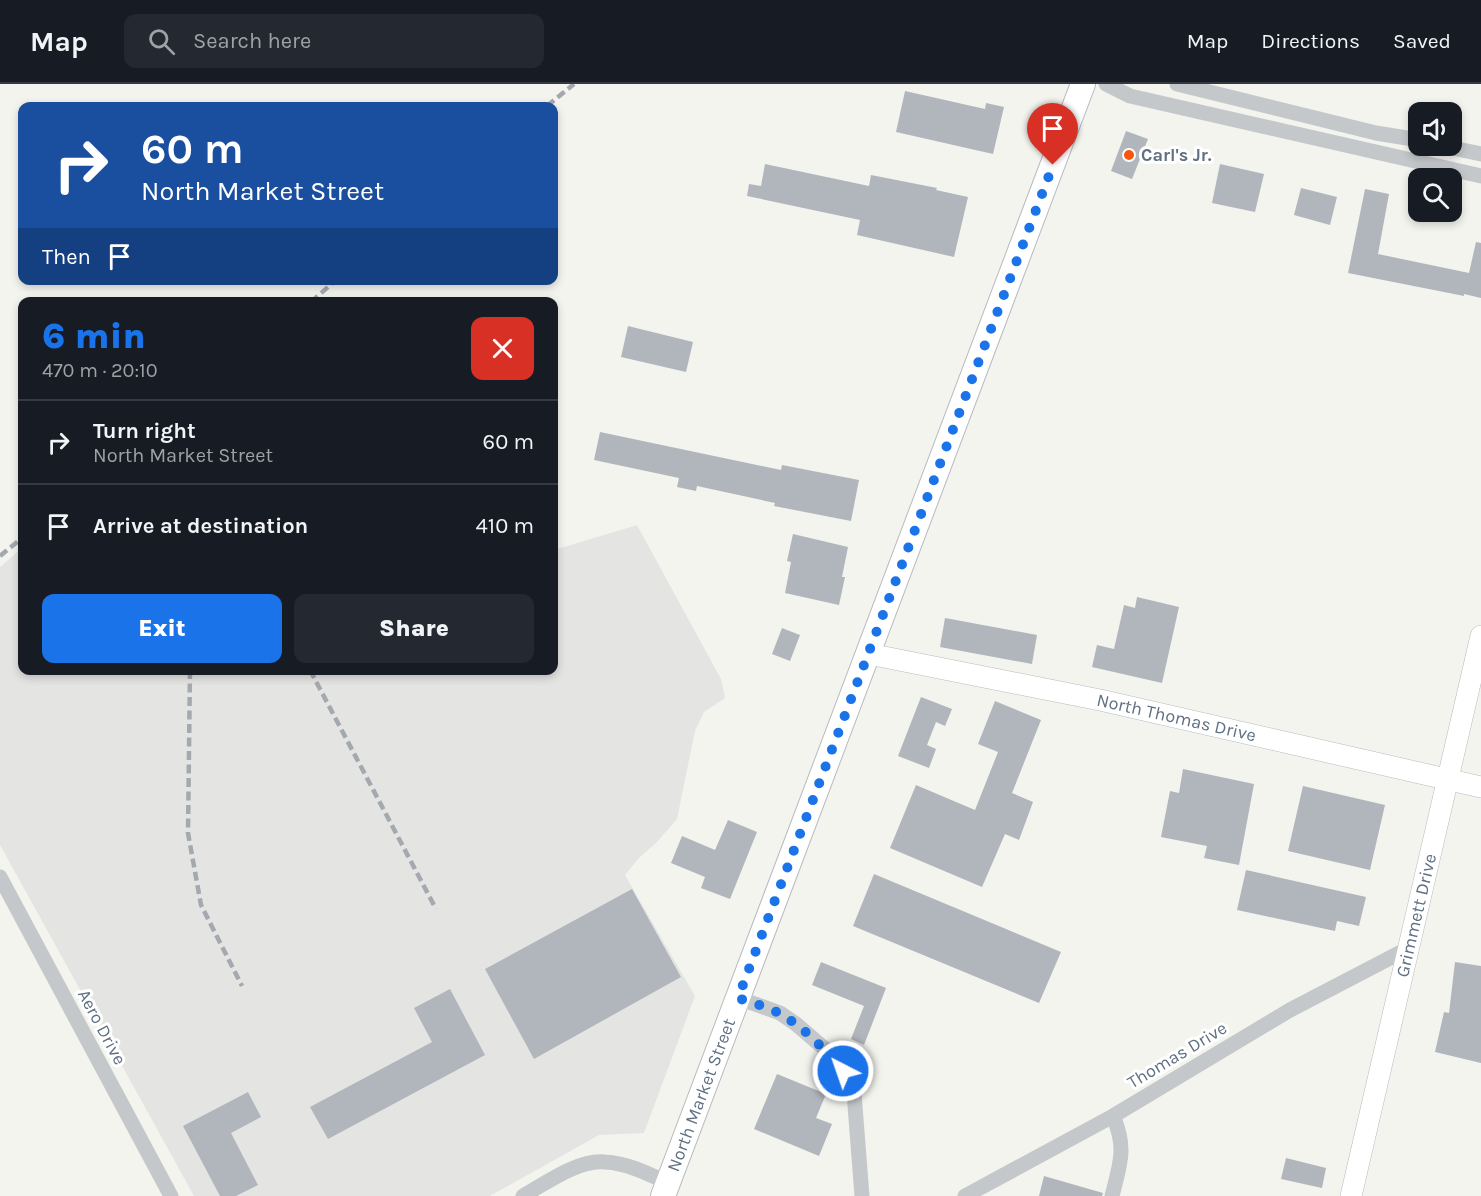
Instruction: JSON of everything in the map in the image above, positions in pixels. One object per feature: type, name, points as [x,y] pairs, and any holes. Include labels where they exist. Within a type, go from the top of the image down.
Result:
[{"type":"main road","name":"North Market Street","points":[[665,1189],[1083,84]]},
{"type":"street","points":[[1106,84],[1130,96],[1481,176]]},
{"type":"street","points":[[1177,84],[1376,133],[1408,138]]},
{"type":"street","points":[[1462,150],[1481,154]]},
{"type":"street","name":"Grimmett Drive","points":[[1351,1196],[1481,636]]},
{"type":"street","name":"North Thomas Drive","points":[[868,654],[1100,699],[1481,787]]},
{"type":"street","name":"Aero Drive","points":[[0,877],[171,1196]]},
{"type":"street","name":"Thomas Drive","points":[[965,1196],[1113,1116],[1290,1010],[1409,948]]},
{"type":"street","points":[[738,998],[780,1013],[796,1024],[825,1050],[843,1071],[854,1093],[862,1196]]},
{"type":"street","points":[[1112,1196],[1121,1156],[1121,1139],[1113,1116]]},
{"type":"street","points":[[523,1196],[566,1172],[588,1163],[603,1161],[618,1164],[665,1189]]},
{"type":"shaded area","points":[[637,525],[721,679],[725,698],[704,712],[695,731],[677,819],[625,875],[695,996],[644,1133],[599,1135],[490,1196],[194,1196],[0,845],[0,567],[18,551],[18,675],[558,675],[558,549]]},
{"type":"building","points":[[905,91],[985,109],[986,103],[1004,107],[993,154],[896,132]]},
{"type":"building","name":"Carl's Jr.","points":[[1126,131],[1148,139],[1132,179],[1111,171]]},
{"type":"building","points":[[765,164],[869,186],[871,175],[937,188],[936,190],[968,197],[954,257],[857,235],[860,220],[747,196],[749,184],[761,186]]},
{"type":"building","points":[[1220,164],[1264,174],[1255,212],[1212,203]]},
{"type":"building","points":[[1301,188],[1337,197],[1330,225],[1294,215]]},
{"type":"building","points":[[1365,189],[1389,194],[1378,254],[1469,273],[1476,242],[1481,243],[1481,298],[1348,273]]},
{"type":"building","points":[[628,326],[693,342],[686,372],[621,357]]},
{"type":"building","points":[[600,432],[781,470],[782,465],[859,480],[851,521],[774,506],[775,503],[697,486],[696,491],[677,487],[679,478],[594,460]]},
{"type":"building","points":[[793,534],[848,547],[839,605],[785,593],[791,562],[787,561]]},
{"type":"building","points":[[1137,597],[1179,607],[1162,683],[1092,667],[1097,645],[1114,649],[1124,605],[1135,608]]},
{"type":"building","points":[[945,618],[1037,635],[1032,664],[940,647]]},
{"type":"building","points":[[782,628],[800,635],[790,661],[772,654]]},
{"type":"building","points":[[921,697],[952,709],[945,726],[936,722],[927,745],[936,749],[929,768],[898,756]]},
{"type":"building","points":[[995,701],[1041,720],[1012,793],[1033,802],[1019,840],[1005,834],[982,887],[890,848],[916,785],[975,810],[998,752],[978,744]]},
{"type":"building","points":[[1183,769],[1254,784],[1239,865],[1204,858],[1207,846],[1161,837],[1170,791],[1179,793]]},
{"type":"building","points":[[1303,786],[1385,805],[1370,870],[1288,851]]},
{"type":"building","points":[[728,820],[757,832],[730,899],[701,888],[705,877],[671,863],[682,836],[715,850]]},
{"type":"building","points":[[1246,870],[1366,897],[1359,926],[1337,921],[1335,931],[1237,910]]},
{"type":"building","points":[[874,874],[1061,952],[1039,1003],[853,926]]},
{"type":"building","points":[[632,889],[681,977],[534,1059],[485,969]]},
{"type":"building","points":[[821,962],[886,988],[864,1045],[851,1039],[864,1006],[812,985]]},
{"type":"building","points":[[1455,962],[1481,966],[1481,1063],[1435,1052],[1444,1012],[1449,1013]]},
{"type":"building","points":[[450,989],[485,1055],[328,1139],[310,1107],[432,1042],[414,1008]]},
{"type":"building","points":[[777,1074],[826,1094],[816,1118],[832,1124],[819,1156],[754,1129]]},
{"type":"building","points":[[248,1092],[261,1117],[231,1133],[258,1185],[236,1196],[220,1196],[183,1126]]},
{"type":"building","points":[[1286,1158],[1326,1168],[1322,1188],[1281,1179]]},
{"type":"building","points":[[1044,1176],[1103,1193],[1102,1196],[1039,1196]]},
{"type":"railway","points":[[552,102],[574,84]]},
{"type":"railway","points":[[317,297],[330,285]]},
{"type":"railway","points":[[0,556],[18,541]]},
{"type":"railway","points":[[190,675],[188,833],[201,905],[242,986]]},
{"type":"railway","points":[[313,675],[436,909]]},
{"type":"place","name":"Carl's Jr.","points":[[1129,155]]},
{"type":"route","points":[[843,1071],[825,1050],[796,1024],[780,1013],[738,998],[1053,165]]}]
